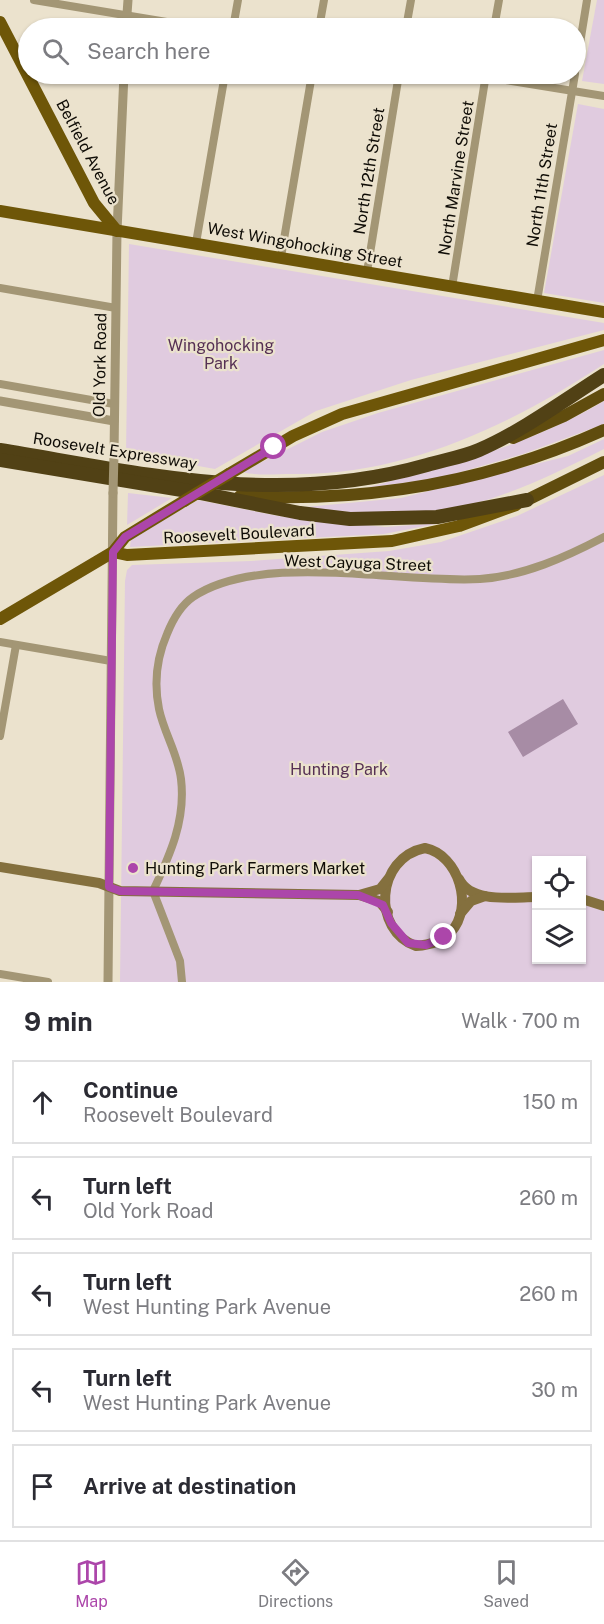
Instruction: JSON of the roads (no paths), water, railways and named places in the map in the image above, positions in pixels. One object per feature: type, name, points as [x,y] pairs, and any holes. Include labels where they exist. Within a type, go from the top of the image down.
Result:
[{"type":"highway","points":[[480,450],[604,375]]},
{"type":"highway","name":"Roosevelt Expressway","points":[[0,450],[171,478],[263,487],[317,485],[371,478],[480,450],[536,429],[604,394]]},
{"type":"highway","name":"Roosevelt Expressway","points":[[0,460],[200,493],[292,498],[353,496],[414,489],[504,468],[604,430]]},
{"type":"highway","name":"Roosevelt Boulevard","points":[[526,500],[604,462]]},
{"type":"highway","points":[[200,493],[300,513],[370,520],[437,517],[526,500]]},
{"type":"main road","name":"Belfield Avenue","points":[[0,22],[18,57]]},
{"type":"main road","name":"Belfield Avenue","points":[[32,84],[94,203],[117,231]]},
{"type":"main road","name":"West Wingohocking Street","points":[[0,211],[604,312]]},
{"type":"main road","name":"Roosevelt Boulevard","points":[[526,500],[470,523],[392,541],[127,555],[113,552],[125,537],[184,501],[293,436],[342,414],[604,340]]},
{"type":"main road","points":[[0,619],[113,552]]},
{"type":"main road","points":[[358,895],[380,889],[398,860],[425,848],[440,853],[448,860],[465,887],[485,896],[532,897]]},
{"type":"main road","points":[[0,867],[120,891],[358,895],[379,901],[388,913]]},
{"type":"main road","points":[[458,878],[458,916]]},
{"type":"main road","points":[[388,879],[388,913],[391,923],[402,937],[416,946],[451,933],[465,906],[485,896]]},
{"type":"main road","points":[[586,900],[604,906]]},
{"type":"street","points":[[34,0],[140,18]]},
{"type":"street","points":[[127,16],[128,0]]},
{"type":"street","points":[[235,18],[238,0]]},
{"type":"street","points":[[321,18],[324,0]]},
{"type":"street","points":[[408,18],[411,0]]},
{"type":"street","points":[[496,18],[499,0]]},
{"type":"street","points":[[584,18],[587,0]]},
{"type":"street","name":"Old York Road","points":[[108,982],[114,404],[117,231],[124,84]]},
{"type":"street","points":[[196,243],[223,84]]},
{"type":"street","points":[[281,257],[310,84]]},
{"type":"street","name":"North 12th Street","points":[[367,272],[397,84]]},
{"type":"street","name":"North Marvine Street","points":[[452,287],[485,84]]},
{"type":"street","points":[[534,84],[604,96]]},
{"type":"street","name":"North 11th Street","points":[[537,301],[573,84]]},
{"type":"street","points":[[0,288],[116,308]]},
{"type":"street","points":[[0,384],[114,404]]},
{"type":"street","points":[[0,401],[114,421]]},
{"type":"street","name":"West Cayuga Street","points":[[153,891],[171,853],[181,818],[181,778],[159,710],[157,673],[160,650],[177,612],[194,597],[230,582],[290,572],[426,580],[481,579],[507,575],[570,555],[604,537]]},
{"type":"street","points":[[0,642],[111,661]]},
{"type":"street","points":[[0,736],[16,645]]},
{"type":"street","points":[[153,891],[180,962],[182,982]]},
{"type":"street","points":[[0,974],[48,982]]},
{"type":"place","name":"Hunting Park Farmers Market","points":[[133,868]]},
{"type":"park label","name":"Wingohocking Park","points":[[221,354]]},
{"type":"park label","name":"Hunting Park","points":[[339,769]]}]
